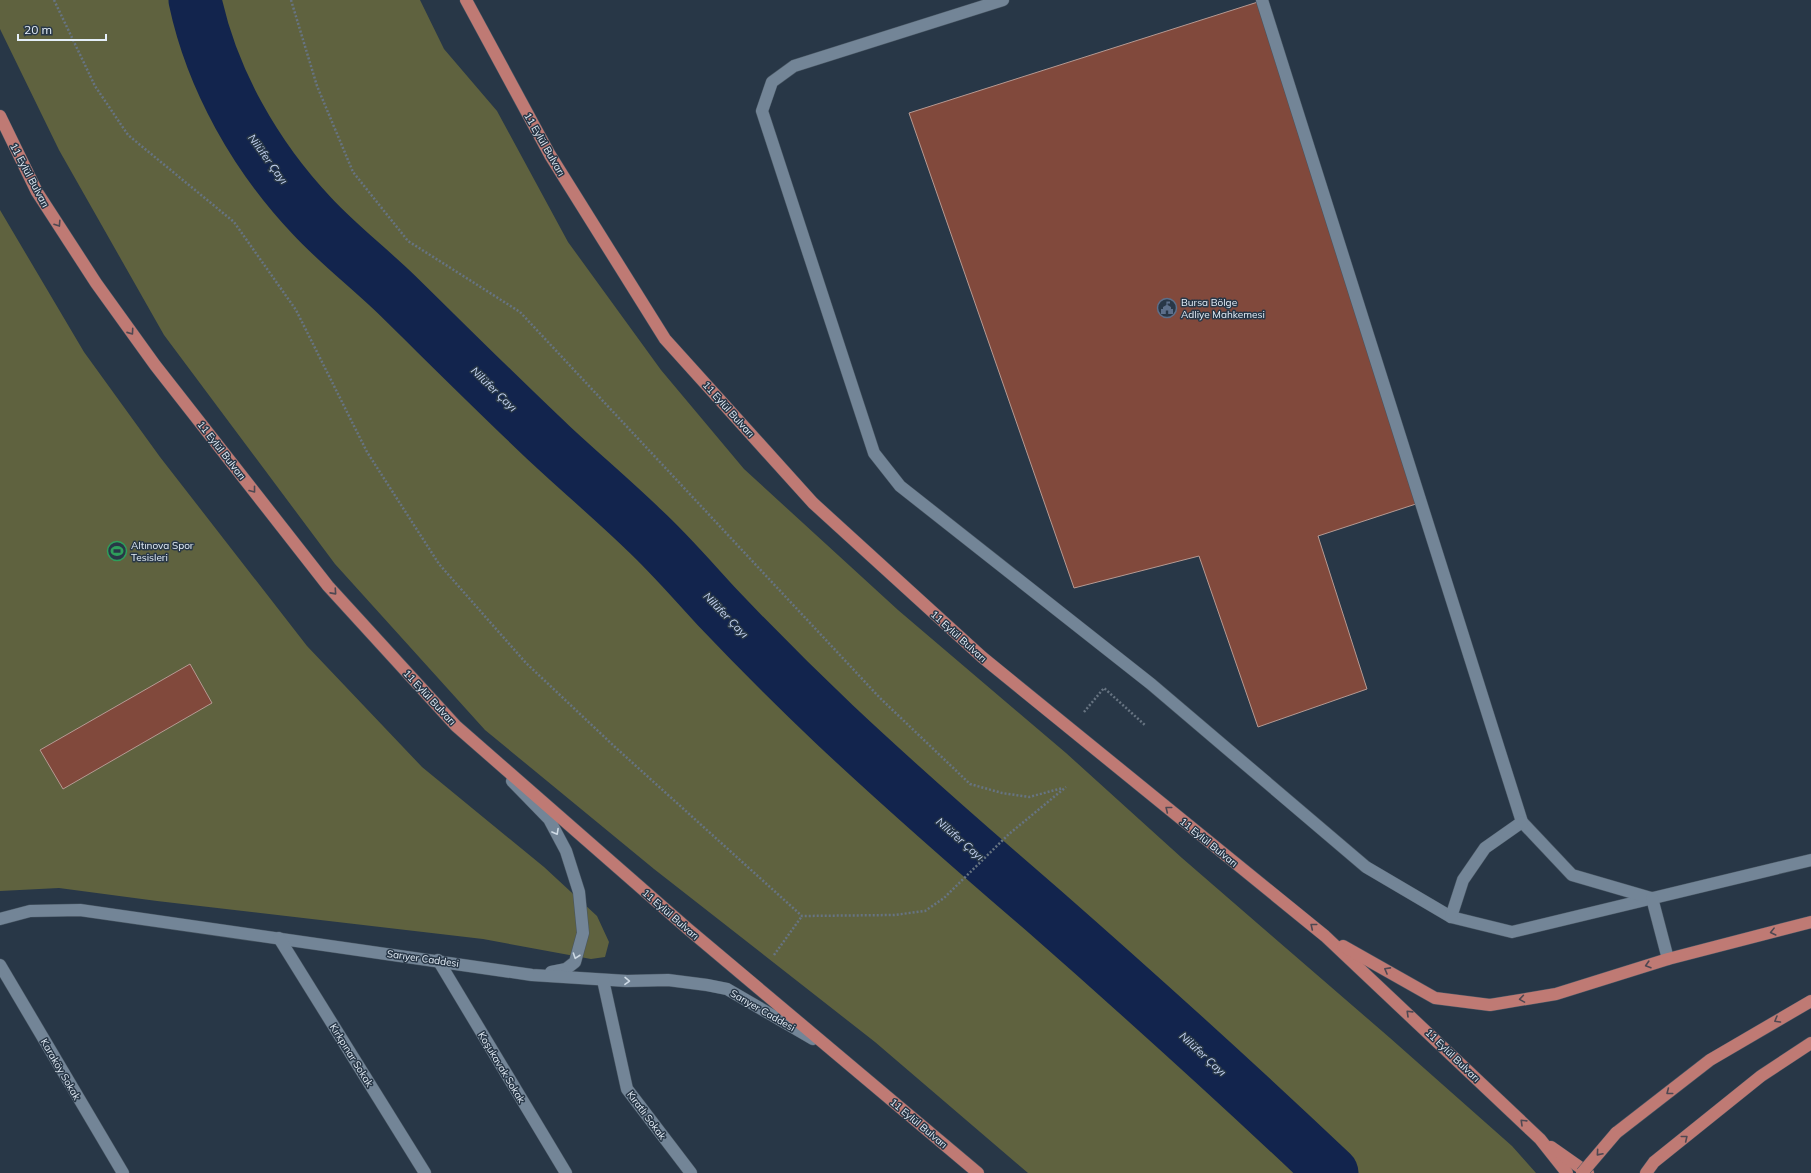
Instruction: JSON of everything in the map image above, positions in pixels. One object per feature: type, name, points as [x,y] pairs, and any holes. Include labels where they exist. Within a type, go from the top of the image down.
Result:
[{"type":"main road","name":"11 Eylül Bulvarı","points":[[466,0],[550,155],[665,339],[813,503],[982,658],[1325,936],[1540,1139],[1566,1173]]},
{"type":"main road","name":"11 Eylül Bulvarı","points":[[0,116],[37,192],[96,283],[155,365],[328,586],[463,732],[688,929],[978,1173]]},
{"type":"main road","points":[[1325,936],[1435,998],[1490,1005],[1556,994],[1668,959],[1811,922]]},
{"type":"main road","points":[[1582,1173],[1616,1133],[1710,1060],[1811,1001]]},
{"type":"main road","points":[[1646,1173],[1654,1162],[1761,1076],[1811,1043]]},
{"type":"main road","points":[[1540,1139],[1588,1173]]},
{"type":"street","points":[[1003,0],[794,66],[772,82],[762,111],[874,453],[900,486],[1151,684],[1366,868],[1451,917],[1512,932],[1811,860]]},
{"type":"street","points":[[1262,0],[1522,822],[1572,875],[1652,898]]},
{"type":"street","points":[[463,732],[549,819],[566,851],[579,892],[583,933],[575,962],[566,969],[532,975]]},
{"type":"street","points":[[1451,917],[1463,880],[1485,848],[1522,822]]},
{"type":"street","points":[[1652,898],[1668,959]]},
{"type":"street","name":"Sarıyer Caddesi","points":[[0,918],[30,911],[80,910],[438,960],[532,975],[627,981],[668,980],[727,989],[832,1049]]},
{"type":"street","name":"Kırkpınar Sokak","points":[[279,938],[425,1173]]},
{"type":"street","name":"Koşukavak Sokak","points":[[438,960],[566,1173]]},
{"type":"street","name":"Karaköy Sokak","points":[[0,965],[123,1173]]},
{"type":"street","name":"Kıratlı Sokak","points":[[603,980],[627,1089],[691,1173]]},
{"type":"path","points":[[54,0],[95,86],[128,135],[234,222],[296,310],[367,452],[438,564],[526,663],[615,747],[802,916],[894,915],[925,911],[944,898],[1009,834],[1066,787],[1029,797],[1002,793],[970,784],[880,698],[520,312],[408,241],[353,172],[318,86],[291,0]]},
{"type":"path","points":[[1070,729],[1104,688],[1146,726]]},
{"type":"path","points":[[774,955],[802,916]]},
{"type":"green space","points":[[0,0],[420,0],[444,49],[497,111],[568,242],[661,370],[744,469],[898,610],[1066,753],[1182,858],[1512,1146],[1536,1173],[1028,1173],[875,1042],[654,869],[485,730],[335,564],[164,335],[59,150],[0,29]]},
{"type":"green space","name":"Altınova Spor Tesisleri","points":[[0,210],[84,352],[160,457],[307,646],[422,767],[544,867],[597,916],[609,942],[605,957],[591,959],[483,939],[157,901],[59,888],[0,891]]},
{"type":"building","name":"Bursa Bölge Adliye Mahkemesi","points":[[1261,1],[1419,503],[1318,536],[1367,689],[1258,727],[1199,556],[1074,588],[909,113]]},
{"type":"building","points":[[190,664],[212,703],[63,789],[40,750]]},
{"type":"waterway","name":"Nilüfer Çayı","points":[[195,0],[213,59],[239,116],[272,169],[312,216],[397,295],[551,445],[653,538],[746,637],[834,724],[938,819],[1153,1008],[1332,1173]]},
{"type":"place","name":"Bursa Bölge Adliye Mahkemesi","points":[[1167,308]]},
{"type":"place","name":"Altınova Spor Tesisleri","points":[[117,551]]}]
